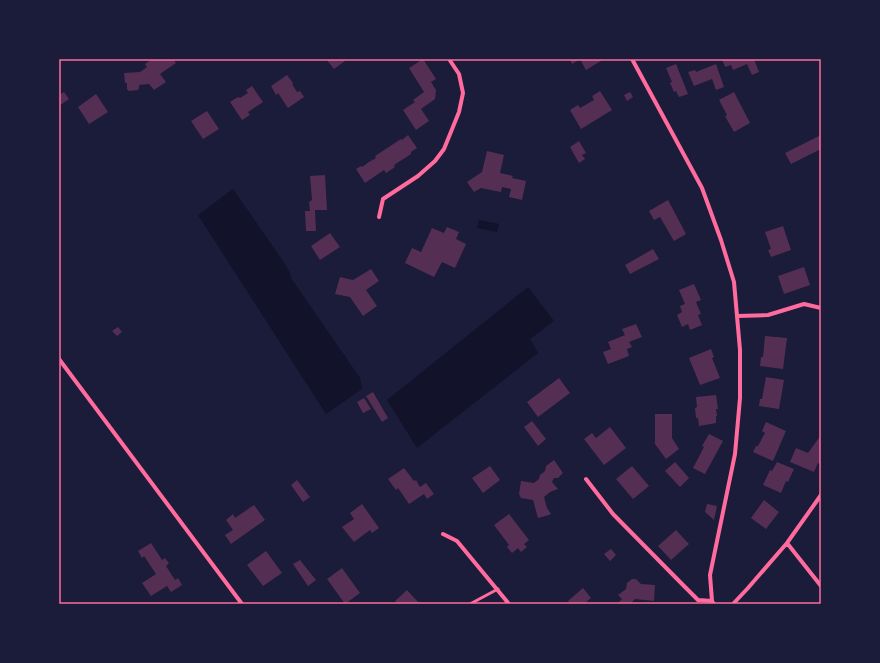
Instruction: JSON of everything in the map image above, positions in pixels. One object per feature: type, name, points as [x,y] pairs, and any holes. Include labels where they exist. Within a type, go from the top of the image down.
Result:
[{"type":"street","points":[[380,217],[383,200],[418,176],[435,161],[444,149],[459,112],[463,92],[459,74],[449,59]]},
{"type":"street","points":[[586,479],[613,514],[698,600],[713,603],[710,575],[735,454],[740,398],[740,350],[734,282],[721,240],[702,188],[634,59]]},
{"type":"street","points":[[737,316],[768,315],[804,304],[821,308]]},
{"type":"street","points":[[59,359],[242,604]]},
{"type":"street","points":[[733,604],[787,543],[821,495]]},
{"type":"street","points":[[443,534],[457,541],[509,604]]},
{"type":"street","points":[[787,543],[821,586]]},
{"type":"lane","points":[[470,604],[498,589]]},
{"type":"shaded area","points":[[233,189],[285,264],[291,278],[360,378],[362,389],[326,414],[198,215]]},
{"type":"shaded area","points":[[479,220],[499,224],[497,232],[477,228]]},
{"type":"shaded area","points":[[528,287],[554,321],[530,339],[538,353],[417,448],[387,400]]},
{"type":"building","points":[[152,59],[173,59],[176,63],[160,74],[166,82],[154,90],[149,84],[139,85],[138,90],[129,91],[127,89],[127,83],[125,83],[124,73],[140,72],[147,67],[145,64]]},
{"type":"building","points":[[326,59],[343,59],[345,61],[334,69]]},
{"type":"building","points":[[423,59],[436,79],[431,82],[436,90],[435,99],[421,109],[429,121],[416,130],[403,110],[415,102],[413,100],[424,92],[409,68]]},
{"type":"building","points":[[570,59],[580,59],[572,64]]},
{"type":"building","points":[[580,59],[604,59],[586,70]]},
{"type":"building","points":[[722,59],[754,59],[759,72],[752,75],[747,64],[733,70],[731,65],[725,67]]},
{"type":"building","points":[[676,64],[688,94],[679,97],[676,91],[674,92],[670,83],[672,82],[666,68]]},
{"type":"building","points":[[716,64],[724,87],[716,90],[712,79],[694,86],[688,72],[695,70],[696,72]]},
{"type":"building","points":[[287,75],[297,92],[300,91],[304,97],[288,108],[278,93],[276,95],[271,86]]},
{"type":"building","points":[[252,86],[263,102],[248,112],[250,115],[242,120],[230,102],[248,93],[246,90]]},
{"type":"building","points":[[59,90],[61,94],[64,92],[69,99],[59,106]]},
{"type":"building","points":[[600,91],[612,110],[581,129],[570,110],[578,105],[580,108],[594,100],[592,96]]},
{"type":"building","points":[[630,92],[633,97],[627,101],[624,95]]},
{"type":"building","points":[[734,92],[750,123],[734,132],[725,116],[727,115],[719,100]]},
{"type":"building","points":[[96,94],[108,112],[89,124],[78,107]]},
{"type":"building","points":[[207,111],[219,129],[203,139],[191,121]]},
{"type":"building","points":[[408,135],[417,148],[411,152],[411,154],[394,165],[395,167],[386,173],[384,170],[365,183],[356,169],[376,158],[375,156]]},
{"type":"building","points":[[821,135],[821,149],[791,164],[785,153]]},
{"type":"building","points":[[579,141],[586,153],[582,155],[585,159],[579,163],[570,147]]},
{"type":"building","points":[[487,151],[504,155],[500,173],[513,176],[512,178],[526,181],[522,200],[509,197],[511,189],[502,187],[501,192],[481,188],[474,192],[467,182],[482,172]]},
{"type":"building","points":[[325,175],[327,210],[315,210],[316,231],[306,231],[305,211],[310,211],[309,202],[312,200],[310,176]]},
{"type":"building","points":[[668,200],[686,234],[674,241],[660,217],[654,220],[649,211]]},
{"type":"building","points":[[783,226],[791,250],[771,257],[768,250],[771,249],[765,232]]},
{"type":"building","points":[[447,227],[459,232],[456,239],[466,244],[455,268],[442,262],[434,277],[405,263],[412,248],[421,252],[432,228],[444,233]]},
{"type":"building","points":[[330,233],[340,247],[320,260],[311,246]]},
{"type":"building","points":[[653,249],[659,259],[630,274],[625,265]]},
{"type":"building","points":[[804,267],[810,285],[784,294],[778,276]]},
{"type":"building","points":[[371,269],[379,281],[366,290],[377,306],[363,316],[350,297],[335,294],[340,277],[353,280]]},
{"type":"building","points":[[694,284],[701,300],[696,302],[701,314],[698,315],[702,325],[690,330],[688,324],[682,327],[677,315],[682,312],[680,306],[685,304],[679,290]]},
{"type":"building","points":[[636,324],[642,337],[629,342],[632,347],[627,349],[629,356],[608,364],[603,352],[611,349],[608,342],[625,335],[622,329]]},
{"type":"building","points":[[118,327],[122,332],[117,336],[112,331]]},
{"type":"building","points":[[765,336],[787,338],[783,369],[760,366],[761,357],[763,357]]},
{"type":"building","points":[[711,349],[714,357],[712,358],[720,378],[700,385],[689,358]]},
{"type":"building","points":[[766,377],[784,380],[779,409],[759,406],[760,399],[762,399]]},
{"type":"building","points":[[559,378],[570,393],[538,417],[527,402]]},
{"type":"building","points":[[373,392],[388,418],[382,422],[366,396]]},
{"type":"building","points":[[716,395],[718,409],[716,409],[716,423],[699,426],[698,418],[696,418],[696,397]]},
{"type":"building","points":[[364,398],[371,409],[363,413],[357,402]]},
{"type":"building","points":[[655,414],[672,414],[672,438],[679,449],[666,459],[655,444]]},
{"type":"building","points":[[532,421],[546,439],[538,446],[524,427]]},
{"type":"building","points":[[766,422],[786,431],[773,461],[753,452],[765,433],[762,431]]},
{"type":"building","points":[[610,427],[626,448],[604,465],[584,439],[592,433],[596,438]]},
{"type":"building","points":[[709,434],[723,441],[705,474],[693,468],[704,447],[702,446]]},
{"type":"building","points":[[821,435],[821,463],[818,463],[814,472],[790,462],[796,448],[808,453]]},
{"type":"building","points":[[554,460],[563,473],[558,478],[554,478],[552,482],[558,489],[550,492],[544,497],[547,508],[551,514],[538,518],[533,500],[521,498],[519,494],[521,481],[534,483],[545,471],[546,466]]},
{"type":"building","points":[[675,462],[689,478],[680,487],[665,471]]},
{"type":"building","points":[[777,462],[794,469],[788,482],[786,481],[781,493],[763,485],[770,470],[772,471]]},
{"type":"building","points":[[490,466],[500,480],[483,493],[472,478]]},
{"type":"building","points":[[632,466],[649,486],[633,499],[616,479]]},
{"type":"building","points":[[404,468],[414,481],[416,480],[420,487],[426,483],[434,494],[427,499],[424,494],[409,504],[398,488],[396,490],[388,479]]},
{"type":"building","points":[[297,480],[310,497],[303,502],[291,485]]},
{"type":"building","points":[[764,500],[779,512],[766,529],[751,518]]},
{"type":"building","points":[[362,504],[379,528],[372,533],[370,530],[354,542],[342,527],[354,519],[350,513]]},
{"type":"building","points":[[707,504],[717,506],[714,520],[705,512]]},
{"type":"building","points":[[254,505],[265,520],[231,544],[225,535],[233,530],[226,520],[233,514],[235,518]]},
{"type":"building","points":[[509,514],[529,540],[524,544],[527,547],[521,552],[518,548],[512,553],[507,547],[509,545],[494,525]]},
{"type":"building","points":[[676,530],[689,544],[671,560],[658,546]]},
{"type":"building","points":[[151,543],[162,560],[165,558],[169,563],[166,566],[175,580],[178,578],[182,585],[171,592],[167,586],[151,596],[142,583],[156,574],[144,556],[142,558],[138,551]]},
{"type":"building","points":[[611,549],[616,555],[610,561],[604,554]]},
{"type":"building","points":[[266,551],[282,573],[263,586],[247,565]]},
{"type":"building","points":[[300,560],[316,580],[308,586],[293,564]]},
{"type":"building","points":[[342,568],[360,593],[345,604],[327,579]]},
{"type":"building","points":[[632,579],[636,579],[641,584],[655,585],[654,601],[635,599],[632,602],[634,604],[617,604],[622,599],[618,595],[626,589],[627,583]]},
{"type":"building","points":[[583,588],[591,598],[584,604],[570,604],[568,601]]},
{"type":"building","points":[[407,590],[419,603],[425,604],[398,604],[395,601]]}]
